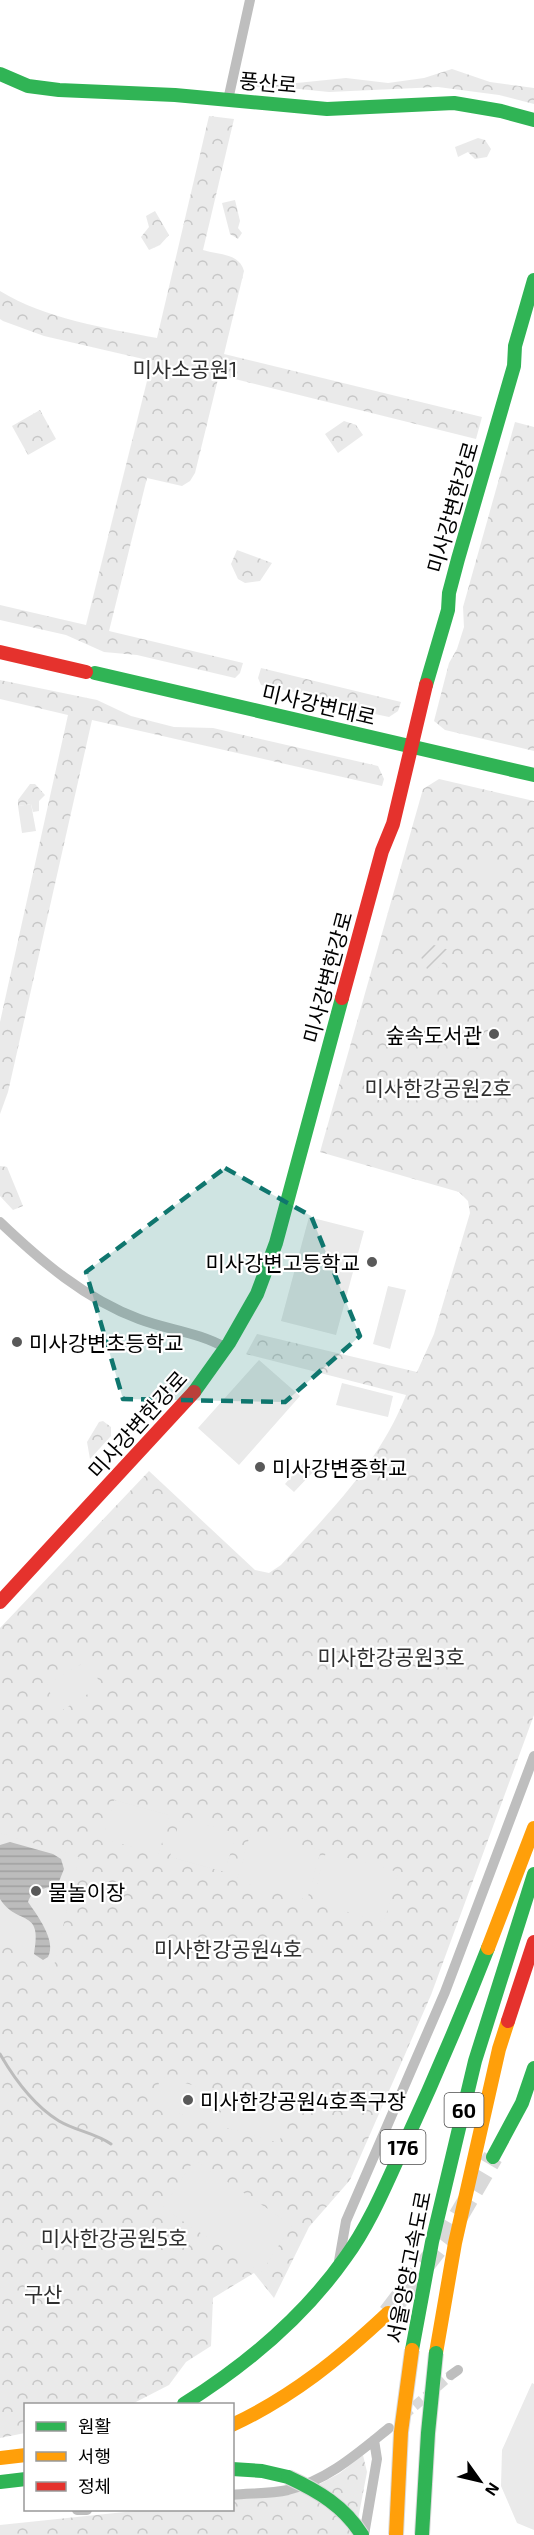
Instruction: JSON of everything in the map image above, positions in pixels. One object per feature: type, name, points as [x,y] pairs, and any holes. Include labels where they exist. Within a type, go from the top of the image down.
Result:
[{"type":"main road","name":"풍산로","points":[[0,74],[28,86],[59,90],[175,95],[327,109],[454,103],[501,111],[534,120]]},
{"type":"main road","name":"미사강변한강로","points":[[0,1602],[191,1397],[226,1348],[257,1294],[276,1243],[382,851],[393,824],[410,747],[448,610],[449,593],[514,366],[515,346],[534,280]]},
{"type":"main road","name":"미사강변대로","points":[[0,652],[534,775]]},
{"type":"main road","name":"176","points":[[186,2403],[216,2385],[273,2341],[338,2269],[386,2184],[439,2072],[486,1958],[534,1828]]},
{"type":"main road","name":"서울양양고속도로","points":[[396,2535],[401,2432],[412,2350],[432,2241],[475,2061],[534,1874]]},
{"type":"main road","name":"서울양양고속도로","points":[[422,2535],[428,2433],[436,2353],[455,2243],[499,2049],[534,1942]]},
{"type":"main road","points":[[493,2157],[522,2103],[534,2068]]},
{"type":"main road","points":[[234,2424],[294,2392],[344,2355],[388,2313]]},
{"type":"main road","points":[[0,2458],[24,2455]]},
{"type":"main road","points":[[234,2468],[288,2477],[314,2488],[337,2503],[363,2535]]},
{"type":"main road","points":[[0,2482],[24,2479]]},
{"type":"street","points":[[228,100],[250,0]]},
{"type":"street","points":[[0,1222],[56,1273],[109,1305],[141,1320],[192,1333],[226,1348]]},
{"type":"street","points":[[338,2269],[346,2221],[445,1992],[534,1756]]},
{"type":"street","points":[[234,2495],[287,2490],[316,2480],[338,2468],[389,2428]]},
{"type":"street","points":[[363,2535],[377,2459],[374,2440]]},
{"type":"highlighted area","points":[[225,1168],[311,1216],[360,1336],[285,1402],[123,1399],[86,1272]]},
{"type":"green space","points":[[452,69],[490,82],[534,88],[534,104],[499,95],[438,87],[329,92],[255,87],[253,81],[277,85],[346,78],[388,83],[424,78]]},
{"type":"green space","name":"미사소공원1","points":[[209,116],[234,119],[203,250],[233,258],[238,261],[244,271],[224,354],[482,417],[476,439],[219,375],[195,473],[190,481],[182,486],[147,478],[109,631],[243,663],[240,673],[235,678],[137,655],[104,652],[66,635],[0,620],[0,605],[86,625],[152,361],[44,336],[3,321],[0,319],[0,291],[56,316],[157,338]]},
{"type":"green space","points":[[478,138],[485,140],[491,149],[487,157],[475,159],[468,152],[458,157],[455,147]]},
{"type":"green space","points":[[235,200],[240,221],[238,228],[242,233],[238,239],[230,234],[222,203]]},
{"type":"green space","points":[[155,211],[169,235],[160,245],[149,250],[141,237],[149,227],[146,216]]},
{"type":"green space","points":[[40,410],[56,439],[28,455],[12,426]]},
{"type":"green space","points":[[344,421],[356,425],[363,435],[338,453],[325,434]]},
{"type":"green space","points":[[515,422],[534,427],[534,751],[445,730],[434,721],[449,663],[457,649],[464,627],[463,607]]},
{"type":"green space","points":[[237,550],[272,563],[260,581],[245,583],[238,579],[231,564]]},
{"type":"green space","points":[[261,668],[401,702],[398,711],[389,717],[361,711],[340,702],[261,685],[258,678]]},
{"type":"green space","points":[[0,680],[97,700],[131,716],[174,727],[213,728],[378,766],[384,779],[382,786],[92,720],[8,1092],[0,1114],[0,1022],[68,715],[0,699]]},
{"type":"green space","points":[[439,779],[534,801],[534,1715],[431,1995],[350,2180],[309,2227],[274,2298],[254,2273],[213,2298],[211,2346],[186,2362],[169,2385],[134,2403],[24,2403],[24,2433],[0,2438],[0,1628],[149,1471],[255,1570],[269,1573],[281,1565],[352,1486],[368,1465],[395,1419],[406,1395],[246,1354],[257,1334],[417,1372],[434,1334],[470,1213],[468,1201],[459,1192],[320,1152],[423,789]]},
{"type":"green space","points":[[30,784],[35,784],[45,795],[39,801],[39,811],[33,812],[31,804],[18,806],[18,800]]},
{"type":"green space","points":[[31,804],[36,831],[22,833],[18,806]]},
{"type":"green space","points":[[482,862],[501,873],[493,891],[477,882]]},
{"type":"green space","points":[[425,942],[452,951],[431,977],[420,955]]},
{"type":"green space","points":[[0,1166],[7,1167],[23,1206],[13,1210],[0,1196]]},
{"type":"green space","points":[[309,1217],[364,1231],[336,1335],[281,1321]]},
{"type":"green space","points":[[388,1286],[406,1290],[390,1349],[373,1344]]},
{"type":"green space","points":[[259,1360],[300,1396],[239,1465],[198,1428]]},
{"type":"green space","points":[[342,1383],[393,1396],[388,1417],[336,1405]]},
{"type":"green space","points":[[103,1421],[111,1427],[111,1436],[90,1459],[87,1442],[99,1422]]},
{"type":"green space","points":[[304,1462],[314,1471],[294,1492],[285,1484]]},
{"type":"green space","points":[[86,1661],[102,1685],[61,1711],[46,1686]]},
{"type":"green space","points":[[114,1800],[169,1815],[159,1854],[103,1839]]},
{"type":"green space","points":[[180,1818],[236,1833],[225,1872],[170,1857]]},
{"type":"green space","points":[[251,1831],[321,1850],[307,1900],[237,1881]]},
{"type":"green space","name":"물놀이장","points":[[0,1833],[79,1857],[54,1966],[38,1971],[28,1966],[0,1924]]},
{"type":"green space","points":[[326,1852],[398,1872],[384,1922],[312,1902]]},
{"type":"green space","name":"미사한강공원4호족구장","points":[[161,2076],[223,2094],[214,2124],[152,2106]]},
{"type":"green space","name":"미사한강공원4호족구장","points":[[226,2095],[288,2113],[279,2143],[217,2125]]},
{"type":"green space","points":[[194,2160],[292,2225],[261,2273],[163,2208]]},
{"type":"green space","points":[[532,2383],[534,2384],[534,2530],[517,2523],[501,2486],[502,2450]]},
{"type":"green space","points":[[363,2455],[367,2472],[355,2535],[0,2535],[0,2525],[134,2511],[234,2511],[234,2499],[307,2491],[340,2473]]},
{"type":"shaded area","points":[[10,1842],[53,1854],[61,1859],[64,1869],[58,1884],[36,1891],[28,1902],[45,1928],[50,1943],[48,1957],[43,1960],[34,1954],[36,1939],[32,1923],[14,1913],[0,1899],[0,1845]]},
{"type":"waterway","points":[[0,2054],[25,2091],[50,2115],[111,2144]]},
{"type":"tunnel","points":[[388,2313],[445,2239],[493,2157]]},
{"type":"tunnel","points":[[403,2416],[451,2375]]},
{"type":"traffic: fast","points":[[0,74],[28,86],[59,90],[175,95],[327,109],[454,103],[501,111],[534,120]]},
{"type":"traffic: fast","points":[[426,685],[448,610],[449,593],[458,559],[514,366],[515,346],[534,280]]},
{"type":"traffic: fast","points":[[95,673],[534,775]]},
{"type":"traffic: fast","points":[[194,1392],[229,1343],[257,1294],[276,1243],[342,998]]},
{"type":"traffic: fast","points":[[412,2350],[432,2242],[475,2061],[534,1874]]},
{"type":"traffic: fast","points":[[186,2403],[251,2357],[292,2321],[328,2280],[354,2245],[377,2203],[415,2121],[488,1948]]},
{"type":"traffic: fast","points":[[493,2157],[522,2103],[534,2068]]},
{"type":"traffic: fast","points":[[422,2535],[428,2433],[436,2353]]},
{"type":"traffic: fast","points":[[234,2469],[262,2471],[288,2477]]},
{"type":"traffic: fast","points":[[288,2477],[330,2500],[362,2535]]},
{"type":"traffic: fast","points":[[0,2482],[24,2479]]},
{"type":"traffic: slow","points":[[488,1948],[534,1828]]},
{"type":"traffic: slow","points":[[436,2353],[455,2243],[499,2049],[508,2021]]},
{"type":"traffic: slow","points":[[234,2424],[295,2389],[352,2346],[388,2313]]},
{"type":"traffic: slow","points":[[396,2535],[401,2432],[412,2350]]},
{"type":"traffic: slow","points":[[0,2458],[24,2455]]},
{"type":"traffic: jam","points":[[0,652],[86,672]]},
{"type":"traffic: jam","points":[[342,998],[382,851],[393,824],[426,685]]},
{"type":"traffic: jam","points":[[0,1602],[194,1392]]},
{"type":"traffic: jam","points":[[508,2021],[534,1942]]},
{"type":"place","name":"숲속도서관","points":[[494,1034]]},
{"type":"place","name":"미사강변고등학교","points":[[372,1262]]},
{"type":"place","name":"미사강변초등학교","points":[[17,1342]]},
{"type":"place","name":"미사강변중학교","points":[[260,1467]]},
{"type":"place","name":"물놀이장","points":[[36,1891]]},
{"type":"place","name":"미사한강공원4호족구장","points":[[188,2100]]},
{"type":"park label","name":"미사한강공원2호","points":[[438,1087]]},
{"type":"park label","name":"미사한강공원3호","points":[[391,1656]]},
{"type":"park label","name":"미사한강공원4호","points":[[228,1948]]},
{"type":"park label","name":"미사한강공원5호","points":[[114,2237]]},
{"type":"park label","name":"구산","points":[[43,2293]]}]
